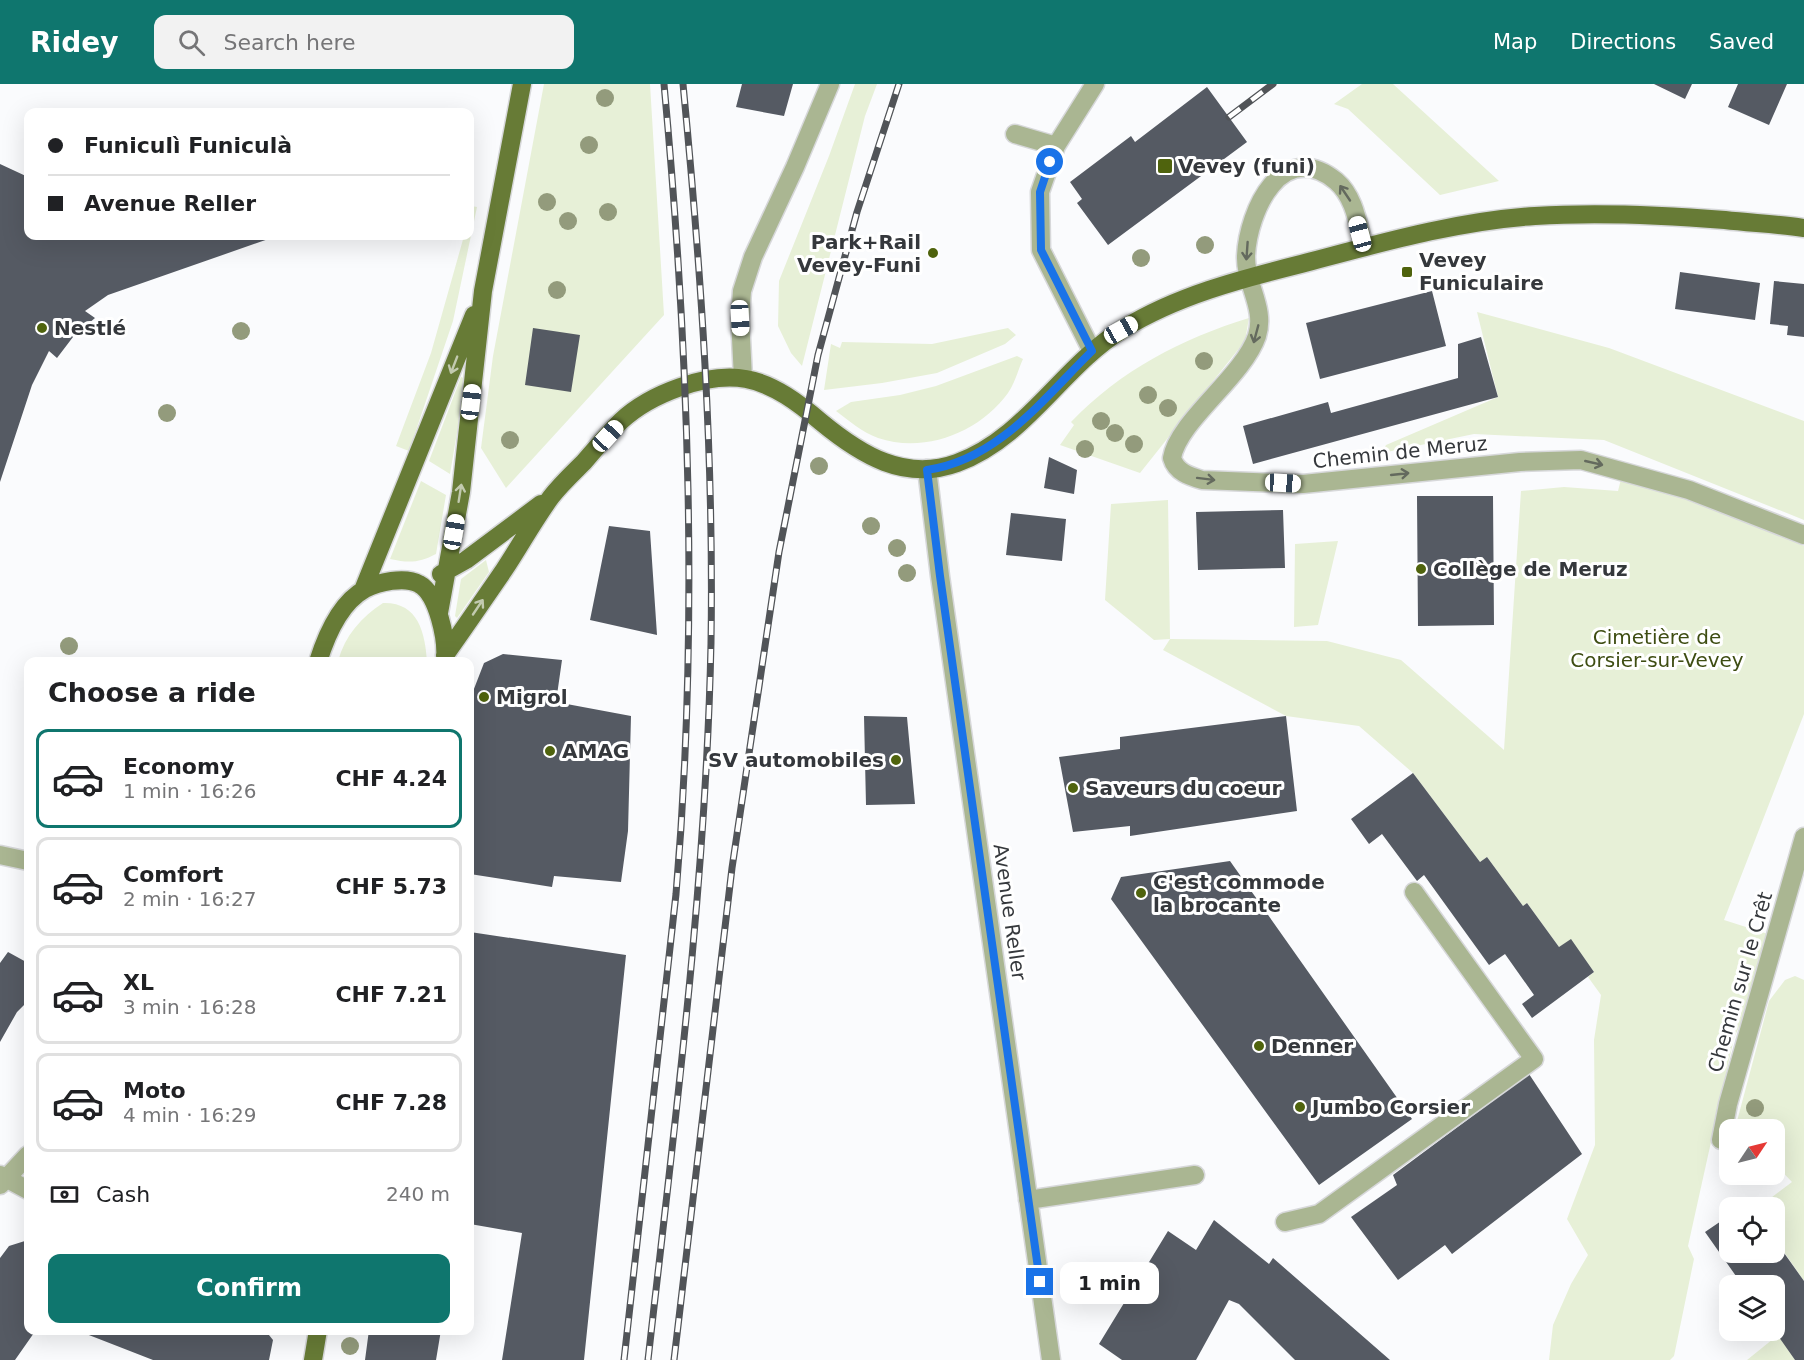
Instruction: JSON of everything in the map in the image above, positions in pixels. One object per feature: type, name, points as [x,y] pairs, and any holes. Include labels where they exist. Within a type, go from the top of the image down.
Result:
[{"type":"main road","points":[[445,657],[439,613],[461,492],[483,291],[522,84]]},
{"type":"main road","points":[[446,657],[552,496],[622,420],[656,397],[700,382],[743,378],[778,391],[810,413],[847,444],[875,460],[902,469],[927,470],[964,461],[998,441],[1092,351],[1121,330],[1151,313],[1250,277],[1364,247],[1475,223],[1534,216],[1670,216],[1804,228]]},
{"type":"main road","points":[[363,590],[483,291]]},
{"type":"main road","points":[[320,657],[334,624],[345,608],[363,590],[381,582],[404,581],[419,584],[446,572],[552,496]]},
{"type":"main road","points":[[419,584],[439,613]]},
{"type":"main road","points":[[313,1360],[317,1335]]},
{"type":"street","points":[[743,378],[740,318],[742,291],[749,268],[830,84]]},
{"type":"street","points":[[1092,351],[1041,250],[1040,192],[1056,147],[1095,84]]},
{"type":"street","points":[[1015,134],[1056,147]]},
{"type":"street","points":[[1250,277],[1246,260],[1251,224],[1272,182],[1289,171],[1311,169],[1329,176],[1339,184],[1350,199],[1364,247]]},
{"type":"street","name":"Chemin de Meruz","points":[[1250,277],[1260,315],[1258,334],[1250,352],[1174,449],[1174,465],[1188,476],[1202,480],[1303,484],[1520,462],[1581,460],[1689,490],[1804,535]]},
{"type":"street","name":"Avenue Reller","points":[[927,470],[1051,1360]]},
{"type":"street","name":"Chemin sur le Crêt","points":[[1725,1119],[1804,837]]},
{"type":"street","points":[[0,855],[24,860]]},
{"type":"street","points":[[1285,1222],[1319,1214],[1534,1059],[1414,892]]},
{"type":"street","points":[[24,1159],[2,1180],[24,1188]]},
{"type":"street","points":[[1028,1200],[1195,1175]]},
{"type":"green space","points":[[544,84],[650,84],[664,315],[506,488],[481,448],[493,356]]},
{"type":"green space","points":[[855,84],[877,84],[865,116],[802,366],[791,353],[778,326],[779,281]]},
{"type":"green space","points":[[1362,84],[1393,84],[1499,181],[1440,195],[1348,109],[1334,104]]},
{"type":"green space","points":[[463,240],[470,240],[453,321],[409,451],[396,446],[431,353]]},
{"type":"green space","points":[[1477,312],[1609,348],[1804,421],[1804,520],[1604,440],[1474,434],[1382,453],[1386,445],[1498,397]]},
{"type":"green space","points":[[1249,318],[1245,341],[1140,473],[1060,445],[1074,425],[1071,422],[1090,403],[1131,372],[1176,346]]},
{"type":"green space","points":[[1008,328],[1016,335],[1005,344],[937,373],[824,390],[831,344],[840,348],[842,342],[932,344]]},
{"type":"green space","points":[[1017,356],[1023,359],[1008,393],[982,419],[950,436],[914,443],[896,442],[867,433],[836,411],[851,402],[900,395],[936,386]]},
{"type":"green space","points":[[461,377],[466,379],[450,474],[429,461]]},
{"type":"green space","name":"Cimetière de Corsier-sur-Vevey","points":[[1621,479],[1708,504],[1804,546],[1804,714],[1724,920],[1768,934],[1747,1010],[1734,1038],[1688,1246],[1694,1259],[1674,1356],[1670,1360],[1549,1360],[1553,1325],[1571,1284],[1588,1255],[1567,1219],[1595,1145],[1594,1040],[1601,995],[1588,977],[1594,972],[1571,940],[1559,947],[1527,903],[1523,906],[1487,857],[1480,862],[1413,773],[1359,726],[1286,716],[1163,650],[1170,639],[1327,641],[1401,660],[1504,750],[1521,491],[1564,487],[1618,491]]},
{"type":"green space","points":[[421,481],[446,495],[436,554],[414,561],[390,559]]},
{"type":"green space","points":[[1168,500],[1170,639],[1154,640],[1105,600],[1111,504]]},
{"type":"green space","points":[[1338,541],[1318,625],[1294,627],[1295,544]]},
{"type":"green space","points":[[486,560],[489,572],[457,618],[455,616],[461,579]]},
{"type":"green space","points":[[383,603],[395,604],[412,613],[421,630],[426,657],[339,657],[350,635],[368,614]]},
{"type":"green space","points":[[1795,976],[1804,980],[1804,1281],[1785,1253],[1785,1197],[1772,1197],[1792,1182],[1785,1175],[1785,1119],[1738,1119],[1769,1001],[1785,980]]},
{"type":"green space","points":[[1771,1341],[1782,1341],[1795,1360],[1747,1360]]},
{"type":"building","points":[[742,84],[793,84],[784,116],[736,107]]},
{"type":"building","points":[[1654,84],[1692,84],[1685,99]]},
{"type":"building","points":[[1738,84],[1787,84],[1769,125],[1728,107]]},
{"type":"building","points":[[1207,87],[1247,142],[1108,245],[1077,203],[1082,199],[1070,182],[1131,136],[1135,142]]},
{"type":"building","name":"Nestlé","points":[[0,164],[24,175],[24,240],[266,240],[108,295],[85,311],[95,318],[73,337],[57,358],[49,351],[32,385],[0,482]]},
{"type":"building","points":[[1680,272],[1760,283],[1755,320],[1675,309]]},
{"type":"building","points":[[1774,281],[1804,284],[1804,337],[1787,335],[1788,326],[1770,324]]},
{"type":"building","points":[[1432,291],[1446,346],[1320,379],[1306,323]]},
{"type":"building","points":[[533,328],[580,335],[571,392],[525,385]]},
{"type":"building","points":[[1481,337],[1498,397],[1253,464],[1243,426],[1328,402],[1331,413],[1458,378],[1458,344]]},
{"type":"building","points":[[1049,457],[1077,470],[1074,494],[1044,488]]},
{"type":"building","points":[[1417,496],[1493,496],[1494,625],[1418,626]]},
{"type":"building","points":[[1283,510],[1285,568],[1198,570],[1196,512]]},
{"type":"building","points":[[1011,513],[1066,519],[1062,561],[1006,555]]},
{"type":"building","points":[[609,526],[650,531],[657,635],[590,620]]},
{"type":"building","name":"AMAG","points":[[503,654],[562,660],[556,702],[631,716],[628,831],[621,882],[554,876],[552,887],[474,875],[474,689],[484,663]]},
{"type":"building","points":[[864,716],[907,717],[915,804],[866,805]]},
{"type":"building","points":[[1286,716],[1297,811],[1130,836],[1130,826],[1073,832],[1059,757],[1120,749],[1120,737]]},
{"type":"building","points":[[1413,773],[1480,862],[1487,857],[1523,906],[1527,903],[1559,947],[1571,939],[1594,972],[1532,1018],[1522,1004],[1534,995],[1505,954],[1489,965],[1424,875],[1417,881],[1382,834],[1369,844],[1351,819]]},
{"type":"building","points":[[1230,861],[1412,1119],[1319,1185],[1111,899],[1121,877]]},
{"type":"building","points":[[474,933],[626,955],[584,1360],[502,1360],[522,1233],[474,1225]]},
{"type":"building","points":[[8,952],[24,961],[24,1005],[17,1012],[0,1042],[0,963]]},
{"type":"building","points":[[1529,1074],[1582,1154],[1452,1254],[1445,1245],[1398,1280],[1351,1217],[1397,1185],[1393,1175]]},
{"type":"building","points":[[1214,1220],[1269,1264],[1273,1258],[1390,1360],[1295,1360],[1239,1304],[1229,1300],[1196,1360],[1122,1360],[1099,1344],[1168,1231],[1196,1250]]},
{"type":"building","points":[[1719,1222],[1719,1252],[1705,1232]]},
{"type":"building","points":[[24,1241],[24,1335],[32,1335],[15,1360],[0,1360],[0,1258],[9,1246]]},
{"type":"building","points":[[1785,1254],[1804,1281],[1804,1360],[1795,1360],[1782,1341],[1785,1341],[1785,1275],[1735,1275],[1727,1263],[1785,1263]]},
{"type":"building","points":[[89,1335],[269,1335],[273,1340],[269,1360],[153,1360]]},
{"type":"building","points":[[368,1335],[440,1335],[436,1360],[365,1360]]},
{"type":"railway","points":[[624,1360],[676,894],[687,692],[689,590],[685,388],[680,286],[664,84]]},
{"type":"railway","points":[[648,1360],[696,912],[703,823],[711,643],[710,503],[705,363],[683,84]]},
{"type":"railway","points":[[674,1360],[732,868],[779,552],[818,355],[857,212],[899,84]]},
{"type":"railway","points":[[1229,117],[1273,84]]},
{"type":"place","name":"Vevey (funi)","points":[[1165,166]]},
{"type":"place","name":"Park+Rail Vevey-Funi","points":[[933,253]]},
{"type":"place","name":"Vevey Funiculaire","points":[[1407,272]]},
{"type":"place","name":"Nestlé","points":[[42,328]]},
{"type":"place","name":"Collège de Meruz","points":[[1421,569]]},
{"type":"place","name":"Migrol","points":[[484,697]]},
{"type":"place","name":"AMAG","points":[[550,751]]},
{"type":"place","name":"SV automobiles","points":[[896,760]]},
{"type":"place","name":"Saveurs du coeur","points":[[1073,788]]},
{"type":"place","name":"C'est commode la brocante","points":[[1141,893]]},
{"type":"place","name":"Denner","points":[[1259,1046]]},
{"type":"place","name":"Jumbo Corsier","points":[[1300,1107]]},
{"type":"route","points":[[1040,1282],[927,470],[964,461],[998,441],[1092,351],[1041,250],[1040,192],[1050,162]]}]
